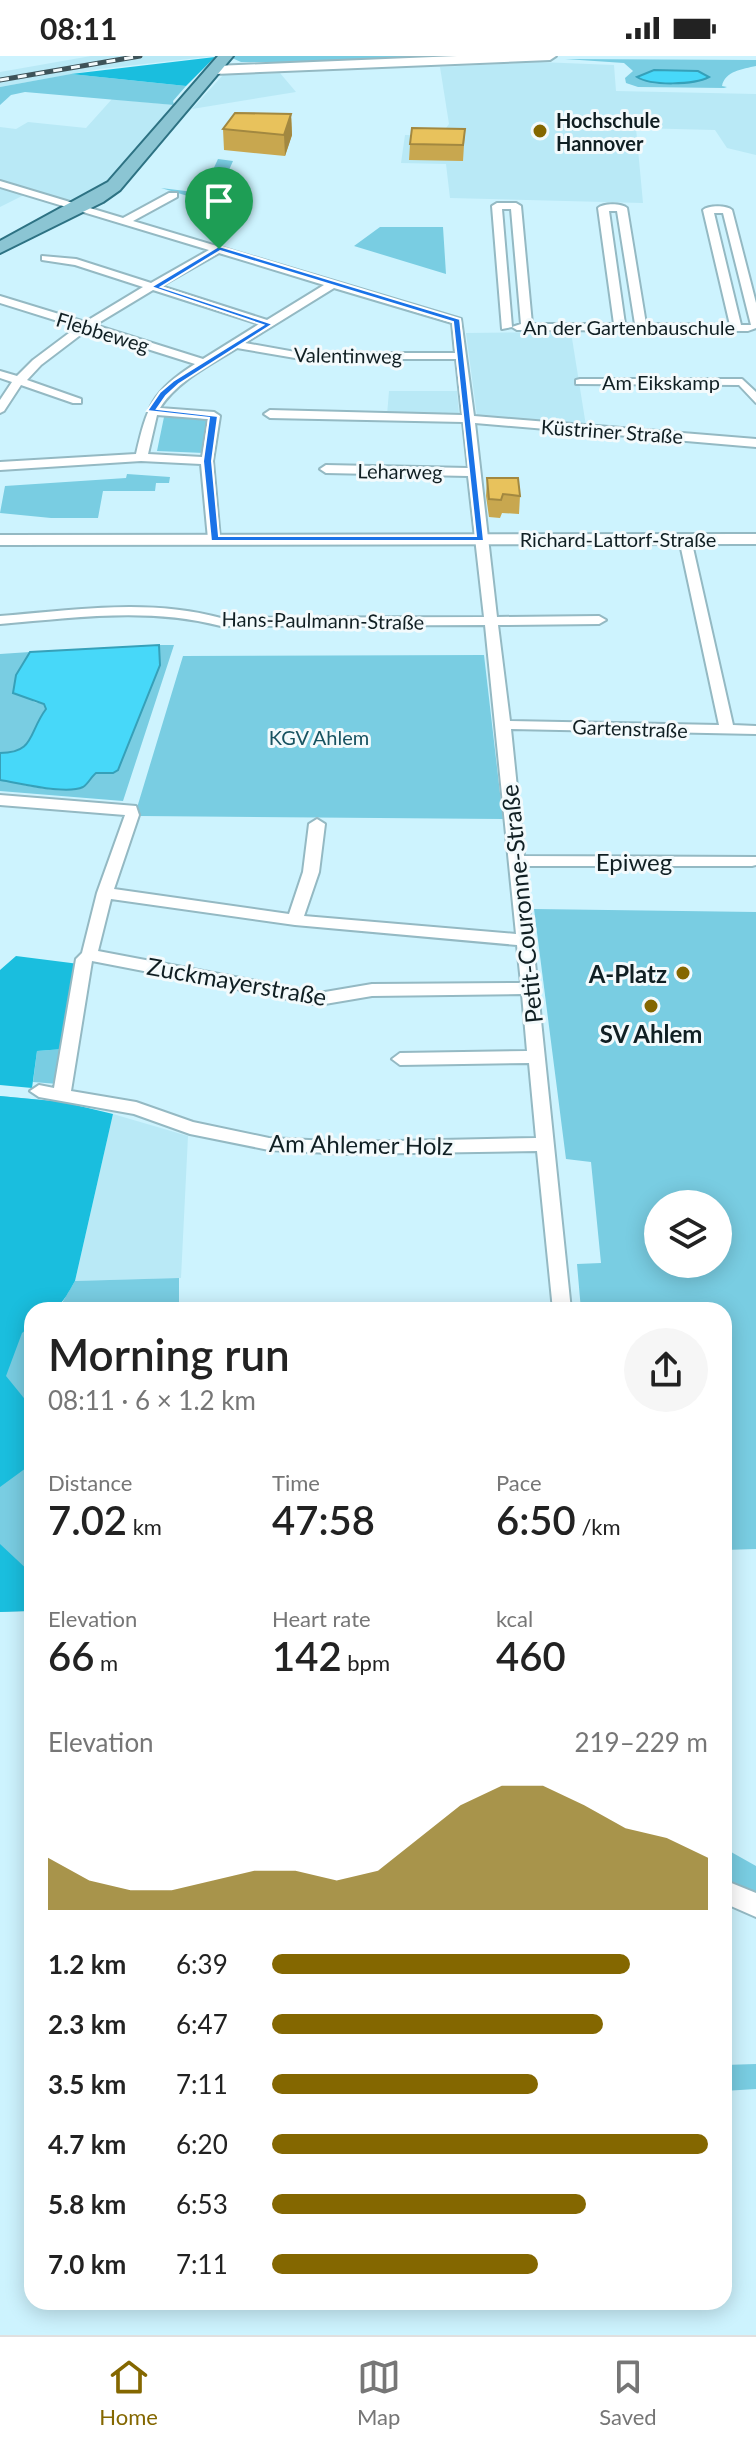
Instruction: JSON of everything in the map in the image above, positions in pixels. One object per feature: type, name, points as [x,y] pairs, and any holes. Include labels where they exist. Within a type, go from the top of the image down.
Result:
[{"type":"main road","points":[[0,248],[81,207],[117,183],[220,64],[361,65],[550,56]]},
{"type":"street","points":[[0,184],[334,283]]},
{"type":"street","points":[[126,220],[173,195]]},
{"type":"street","points":[[524,290],[503,290],[497,206],[516,206],[524,290],[527,327]]},
{"type":"street","points":[[620,327],[603,208],[622,208],[641,327]]},
{"type":"street","points":[[736,328],[708,210],[727,210],[756,326]]},
{"type":"street","points":[[498,230],[518,231]]},
{"type":"street","points":[[606,231],[625,231]]},
{"type":"street","points":[[713,232],[733,232]]},
{"type":"street","points":[[0,409],[17,380],[45,353],[219,249]]},
{"type":"street","points":[[46,258],[76,262],[269,324]]},
{"type":"street","points":[[141,457],[152,411],[163,394],[334,283]]},
{"type":"street","name":"Petit-Couronne-Straße","points":[[334,283],[457,321],[503,725],[561,1302]]},
{"type":"street","name":"An der Gartenbauschule","points":[[503,290],[504,327],[756,326]]},
{"type":"street","points":[[614,291],[635,291]]},
{"type":"street","points":[[727,292],[748,292]]},
{"type":"street","name":"Flebbeweg","points":[[0,299],[206,364]]},
{"type":"street","name":"Valentinweg","points":[[237,345],[301,356],[461,356]]},
{"type":"street","points":[[0,374],[77,401]]},
{"type":"street","name":"Am Eikskamp","points":[[580,382],[742,382],[756,399]]},
{"type":"street","points":[[152,411],[214,416],[207,461],[214,539]]},
{"type":"street","name":"Küstriner Straße","points":[[270,414],[468,419],[756,443]]},
{"type":"street","points":[[0,466],[141,457],[207,461]]},
{"type":"street","name":"Leharweg","points":[[326,469],[474,472]]},
{"type":"street","points":[[685,539],[727,730]]},
{"type":"street","name":"Richard-Lattorf-Straße","points":[[0,540],[756,539]]},
{"type":"street","name":"Hans-Paulmann-Straße","points":[[0,620],[146,611],[191,612],[221,622],[599,620]]},
{"type":"street","name":"Gartenstraße","points":[[503,725],[756,730]]},
{"type":"street","points":[[0,800],[131,809],[132,815],[105,893],[89,955],[84,959],[62,1094]]},
{"type":"street","points":[[295,920],[311,872],[317,824]]},
{"type":"street","name":"Epiweg","points":[[516,861],[752,861]]},
{"type":"street","points":[[105,893],[295,920],[524,940]]},
{"type":"street","name":"Zuckmayerstraße","points":[[89,955],[319,999],[372,990],[529,988]]},
{"type":"street","points":[[400,1059],[537,1057]]},
{"type":"street","name":"Am Ahlemer Holz","points":[[39,1091],[136,1108],[190,1128],[269,1144],[349,1148],[545,1144]]},
{"type":"street","points":[[732,1894],[756,1905]]},
{"type":"shaded area","points":[[91,56],[215,56],[100,69],[0,87],[0,72]]},
{"type":"shaded area","points":[[215,57],[186,86],[71,74]]},
{"type":"shaded area","name":"Hochschule Hannover","points":[[539,62],[614,65],[616,91],[756,94],[756,155],[727,148],[715,130],[636,128],[643,203],[450,198],[446,164],[401,163],[405,135],[440,136],[449,124],[440,67]]},
{"type":"shaded area","points":[[654,70],[698,71],[709,77],[673,83],[652,82],[637,77]]},
{"type":"shaded area","points":[[280,73],[296,92],[192,109],[223,75]]},
{"type":"shaded area","points":[[112,99],[174,105],[106,183],[74,202],[7,184],[30,192],[0,207],[0,127],[16,129],[28,122],[86,128]]},
{"type":"shaded area","points":[[571,332],[586,426],[477,416],[466,333]]},
{"type":"shaded area","points":[[389,391],[457,391],[459,414],[387,415]]},
{"type":"shaded area","points":[[159,645],[160,665],[118,770],[96,773],[85,786],[75,789],[0,780],[0,753],[19,750],[25,745],[46,709],[44,704],[13,693],[16,675],[30,652]]},
{"type":"shaded area","points":[[16,956],[79,964],[63,1049],[37,1051],[32,1088],[0,1085],[0,970]]},
{"type":"shaded area","points":[[0,1096],[63,1102],[113,1114],[75,1281],[61,1302],[24,1302],[24,1331],[6,1376],[24,1398],[24,1469],[0,1487]]},
{"type":"shaded area","points":[[113,1114],[188,1136],[181,1278],[75,1281]]},
{"type":"shaded area","points":[[0,1544],[24,1566],[24,1611],[0,1612]]},
{"type":"green space","points":[[498,56],[371,62],[241,62],[232,58]]},
{"type":"green space","points":[[565,59],[756,60],[756,66],[731,74],[724,81],[722,86],[727,87],[724,88],[638,87],[626,83],[625,78],[633,71],[624,63]]},
{"type":"green space","points":[[71,74],[186,86],[173,101],[174,105],[25,92],[11,95],[0,105],[0,87]]},
{"type":"green space","points":[[218,159],[233,161],[225,179],[208,202],[161,188],[202,193]]},
{"type":"green space","points":[[380,227],[443,227],[446,274],[354,246]]},
{"type":"green space","points":[[164,417],[209,418],[204,453],[157,451]]},
{"type":"green space","points":[[127,474],[170,477],[169,483],[156,483],[155,491],[103,491],[98,518],[0,513],[5,486],[126,478]]},
{"type":"green space","points":[[159,645],[174,645],[123,801],[0,791],[0,780],[42,788],[74,789],[84,786],[96,773],[118,770],[160,665]]},
{"type":"green space","points":[[30,652],[16,675],[34,702],[44,704],[46,709],[25,746],[0,753],[0,654]]},
{"type":"green space","name":"KGV Ahlem","points":[[484,655],[503,819],[140,816],[136,811],[183,656]]},
{"type":"green space","name":"SV Ahlem","points":[[534,909],[756,912],[756,1549],[732,1550],[732,1302],[580,1302],[577,1264],[601,1263],[591,1162],[566,1159]]},
{"type":"green space","points":[[63,1049],[58,1084],[33,1082],[37,1051]]},
{"type":"green space","points":[[0,1096],[63,1102],[28,1302],[24,1302],[24,1611],[0,1612]]},
{"type":"green space","points":[[179,1278],[179,1302],[63,1302],[75,1281]]},
{"type":"green space","points":[[732,1852],[756,1866],[756,1894],[732,1884]]},
{"type":"green space","points":[[756,2064],[756,2089],[732,2090],[732,2065]]},
{"type":"building","points":[[235,113],[291,114],[284,135],[223,129]]},
{"type":"building","points":[[412,128],[465,129],[463,145],[410,144]]},
{"type":"building","points":[[487,478],[518,478],[520,496],[503,494],[501,500],[489,499]]},
{"type":"railway","points":[[0,80],[140,56]]},
{"type":"place","name":"Hochschule Hannover","points":[[540,131]]},
{"type":"place","name":"A-Platz","points":[[683,973]]},
{"type":"place","name":"SV Ahlem","points":[[651,1006]]},
{"type":"route","points":[[219,249],[457,321],[481,539],[214,539],[207,461],[214,416],[152,411],[163,394],[192,371],[269,324],[155,287],[219,249]]}]
